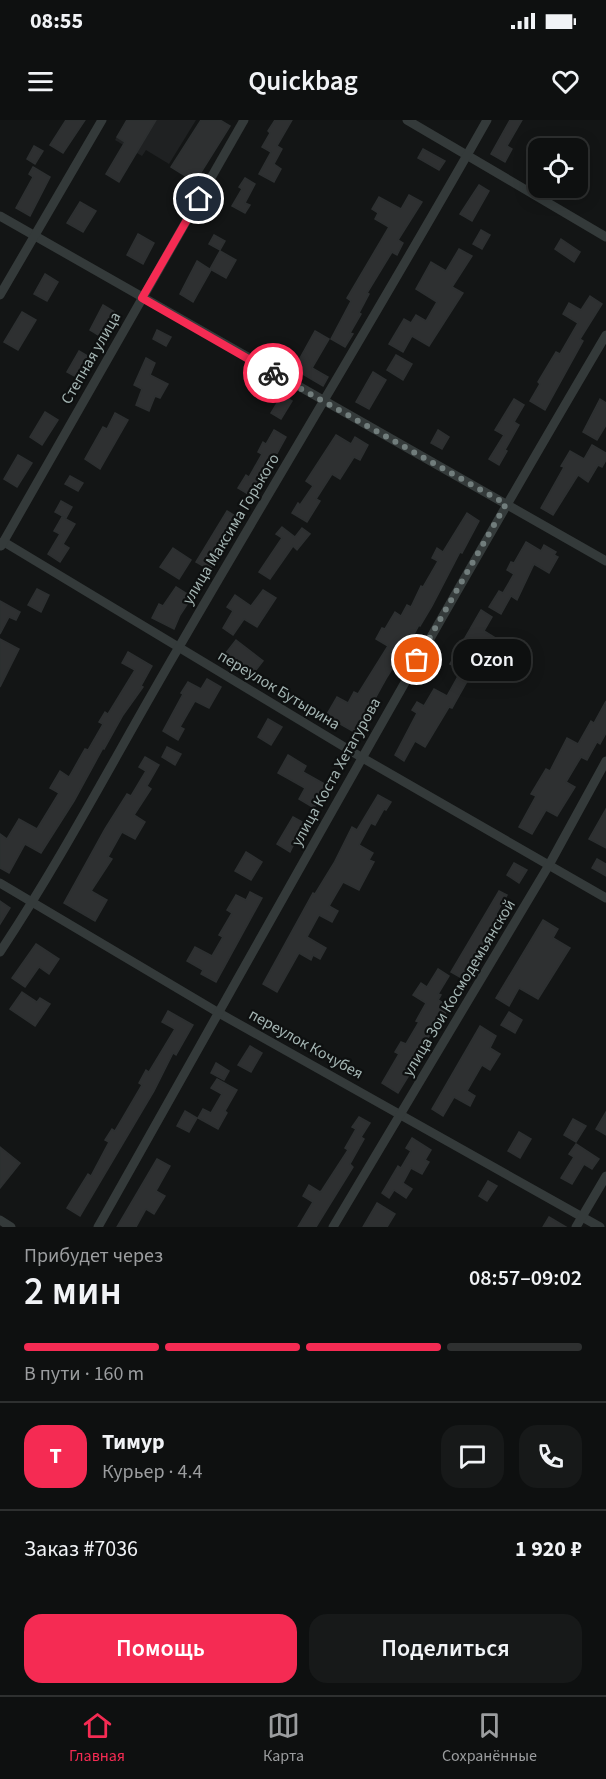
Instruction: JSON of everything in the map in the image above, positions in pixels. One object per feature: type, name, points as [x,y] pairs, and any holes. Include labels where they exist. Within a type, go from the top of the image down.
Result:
[{"type":"street","points":[[0,295],[102,120]]},
{"type":"street","name":"Степная улица","points":[[1,544],[244,120]]},
{"type":"street","points":[[407,120],[606,237]]},
{"type":"street","name":"улица Максима Горького","points":[[0,952],[32,904],[178,647],[324,402],[487,120]]},
{"type":"street","points":[[0,216],[606,561]]},
{"type":"street","name":"улица Коста Хетагурова","points":[[98,1227],[361,757],[606,335]]},
{"type":"street","name":"переулок Бутырина","points":[[1,544],[361,757],[606,898]]},
{"type":"street","name":"улица Зои Космодемьянской","points":[[333,1227],[549,865],[606,761]]},
{"type":"street","name":"переулок Кочубея","points":[[0,883],[219,1013],[401,1113],[600,1227]]},
{"type":"street","points":[[576,1227],[606,1176]]},
{"type":"street","points":[[0,1220],[11,1227]]},
{"type":"shaded area","points":[[126,120],[196,120],[169,164],[146,150],[142,156],[115,140]]},
{"type":"building","points":[[66,120],[85,120],[63,153],[50,145]]},
{"type":"building","points":[[127,120],[156,120],[119,182],[106,174],[125,142],[117,137]]},
{"type":"building","points":[[201,120],[220,120],[230,126],[195,182],[171,167]]},
{"type":"building","points":[[275,120],[292,120],[277,146],[282,149],[274,164],[281,169],[274,182],[259,174],[271,152],[262,147]]},
{"type":"building","points":[[510,120],[522,120],[507,146],[512,149],[505,162],[491,154]]},
{"type":"building","points":[[34,146],[43,151],[35,164],[27,159]]},
{"type":"building","points":[[423,149],[445,161],[439,170],[418,158]]},
{"type":"building","points":[[33,167],[50,177],[30,216],[16,208],[33,177],[29,174]]},
{"type":"building","points":[[245,178],[255,184],[245,203],[250,205],[245,213],[232,206],[242,189],[239,187]]},
{"type":"building","points":[[479,185],[489,191],[472,221],[460,214]]},
{"type":"building","points":[[409,195],[422,202],[398,240],[403,243],[397,255],[392,252],[367,293],[369,294],[359,313],[361,314],[350,333],[353,334],[345,347],[331,339],[351,301],[347,298],[389,227],[375,219],[378,213],[372,209],[379,197],[401,209]]},
{"type":"building","points":[[80,202],[96,211],[83,232],[67,223]]},
{"type":"building","points":[[481,230],[490,235],[482,249],[473,244]]},
{"type":"building","points":[[138,234],[154,243],[143,264],[127,255]]},
{"type":"building","points":[[214,235],[225,241],[220,250],[209,244]]},
{"type":"building","points":[[561,239],[580,252],[574,262],[555,249]]},
{"type":"building","points":[[459,249],[472,256],[452,287],[463,293],[429,346],[412,336],[403,352],[389,344],[404,319],[411,323],[416,315],[426,321],[437,302],[416,289],[431,262],[446,271]]},
{"type":"building","points":[[220,251],[236,260],[226,278],[210,269]]},
{"type":"building","points":[[197,261],[211,270],[193,302],[180,294]]},
{"type":"building","points":[[45,274],[58,282],[47,301],[34,294]]},
{"type":"building","points":[[590,296],[602,304],[580,339],[583,341],[545,410],[530,401],[540,384],[538,382],[556,352],[560,354],[578,323],[563,314],[569,303],[581,310]]},
{"type":"building","points":[[103,305],[118,314],[103,338],[90,330]]},
{"type":"building","points":[[22,312],[36,320],[18,350],[4,342]]},
{"type":"building","points":[[157,330],[171,337],[166,346],[153,339]]},
{"type":"building","points":[[315,331],[329,339],[312,368],[328,377],[323,386],[294,369]]},
{"type":"building","points":[[79,351],[91,358],[80,379],[67,372]]},
{"type":"building","points":[[396,355],[412,364],[403,380],[387,370]]},
{"type":"building","points":[[146,358],[155,363],[150,375],[168,384],[160,398],[155,396],[149,411],[136,405],[142,389],[134,385]]},
{"type":"building","points":[[373,372],[386,380],[369,409],[356,402]]},
{"type":"building","points":[[282,395],[292,401],[281,419],[271,413]]},
{"type":"building","points":[[514,399],[524,405],[514,422],[519,425],[499,465],[489,459],[504,435],[495,430]]},
{"type":"building","points":[[600,399],[606,403],[606,425],[597,440],[583,432]]},
{"type":"building","points":[[45,412],[58,420],[42,445],[30,437]]},
{"type":"building","points":[[115,413],[128,420],[100,469],[85,459],[103,427],[107,429]]},
{"type":"building","points":[[274,430],[286,437],[253,497],[238,488],[246,475],[249,477],[262,454],[258,452],[263,442],[266,444]]},
{"type":"building","points":[[438,430],[449,437],[442,449],[431,443]]},
{"type":"building","points":[[336,435],[351,444],[355,437],[368,445],[360,460],[354,457],[340,479],[332,474],[316,499],[320,501],[307,522],[292,513],[313,486],[306,481]]},
{"type":"building","points":[[592,445],[606,453],[606,460],[602,467],[598,465],[588,482],[578,475],[553,515],[541,508],[564,467],[561,466],[570,451],[584,459]]},
{"type":"building","points":[[18,455],[32,463],[17,487],[4,479]]},
{"type":"building","points":[[70,476],[83,483],[78,491],[65,484]]},
{"type":"building","points":[[61,501],[72,507],[66,518],[55,512]]},
{"type":"building","points":[[227,511],[240,519],[210,570],[196,562]]},
{"type":"building","points":[[467,513],[479,521],[432,606],[399,662],[397,661],[387,677],[356,733],[326,716],[337,697],[348,703],[354,692],[358,694],[388,646],[376,639],[382,628],[385,629],[395,612],[401,616],[407,605],[411,607],[421,586],[423,587],[438,561],[432,558],[437,548],[443,552]]},
{"type":"building","points":[[62,517],[75,524],[63,544],[69,548],[60,562],[48,554],[60,534],[54,531]]},
{"type":"building","points":[[282,527],[295,537],[302,528],[310,534],[297,550],[293,546],[270,579],[259,572],[282,538],[276,534]]},
{"type":"building","points":[[526,542],[541,551],[544,545],[556,552],[554,555],[558,557],[549,573],[534,564],[517,600],[511,596],[501,614],[489,607],[499,591],[503,593],[514,574],[507,570],[511,562],[514,563]]},
{"type":"building","points":[[173,548],[191,560],[179,579],[160,567]]},
{"type":"building","points":[[176,587],[192,597],[174,629],[152,618],[159,604],[163,606]]},
{"type":"building","points":[[37,589],[49,595],[41,612],[28,605]]},
{"type":"building","points":[[263,590],[276,598],[257,627],[244,619],[233,635],[223,628],[233,611],[227,607],[235,595],[251,606]]},
{"type":"building","points":[[0,601],[20,612],[16,620],[9,617],[0,634]]},
{"type":"building","points":[[481,610],[492,617],[484,631],[502,642],[491,661],[475,652],[463,671],[450,664]]},
{"type":"building","points":[[0,639],[19,649],[0,687]]},
{"type":"building","points":[[236,640],[263,661],[249,679],[222,658]]},
{"type":"building","points":[[128,652],[152,666],[141,686],[143,687],[123,715],[74,801],[41,853],[25,844],[9,873],[0,868],[0,834],[7,839],[19,819],[37,829],[59,793],[50,788],[60,771],[69,777],[103,724],[99,722],[105,712],[108,714],[135,670],[122,663]]},
{"type":"building","points":[[461,671],[470,676],[452,708],[449,707],[425,747],[415,741],[404,761],[395,755],[417,713],[412,710],[417,702],[424,706],[434,689],[447,696]]},
{"type":"building","points":[[207,679],[221,687],[209,708],[195,701],[180,727],[184,729],[178,740],[163,731],[188,682],[201,689]]},
{"type":"building","points":[[606,701],[606,733],[600,744],[597,742],[587,760],[581,757],[566,782],[575,787],[557,816],[546,810],[532,834],[519,827],[536,796],[531,794],[546,769],[550,771],[567,738],[578,744],[591,721],[594,723]]},
{"type":"building","points":[[268,719],[282,727],[271,745],[258,737]]},
{"type":"building","points":[[167,747],[181,754],[175,765],[162,757]]},
{"type":"building","points":[[288,755],[306,766],[303,772],[330,787],[324,799],[320,797],[314,808],[299,799],[305,788],[278,773]]},
{"type":"building","points":[[145,757],[159,765],[147,786],[151,789],[134,815],[145,822],[135,839],[122,832],[108,857],[112,859],[91,891],[107,900],[95,921],[64,903],[105,829],[127,794],[131,796],[146,771],[139,767]]},
{"type":"building","points":[[378,795],[391,802],[375,825],[371,823],[359,845],[373,853],[369,860],[374,862],[359,890],[343,882],[329,906],[338,911],[332,922],[319,915],[307,937],[326,948],[320,959],[313,955],[311,960],[299,953],[277,992],[263,984],[313,893],[315,894],[334,863],[352,827],[357,830]]},
{"type":"building","points":[[606,809],[606,848],[589,839]]},
{"type":"building","points":[[293,817],[304,823],[290,852],[277,844]]},
{"type":"building","points":[[246,852],[262,862],[251,880],[235,871]]},
{"type":"building","points":[[597,859],[606,864],[606,876],[592,868]]},
{"type":"building","points":[[514,863],[527,870],[519,883],[507,875]]},
{"type":"building","points":[[499,891],[507,895],[496,914],[499,916],[465,980],[451,972]]},
{"type":"building","points":[[250,892],[262,898],[216,982],[201,974],[203,970],[187,961],[195,947],[212,956],[223,937],[219,935],[232,913],[227,910],[236,895],[246,900]]},
{"type":"building","points":[[0,901],[10,908],[0,924]]},
{"type":"building","points":[[543,920],[558,929],[553,938],[570,948],[538,999],[519,988],[509,1006],[496,998]]},
{"type":"building","points":[[36,944],[59,959],[49,974],[39,967],[25,987],[12,978]]},
{"type":"building","points":[[438,969],[449,976],[438,994],[441,995],[438,1000],[449,1006],[426,1041],[420,1053],[422,1054],[398,1093],[382,1083],[399,1054],[395,1052],[401,1042],[406,1044],[419,1022],[416,1021],[426,1003],[413,995],[421,983],[427,987]]},
{"type":"building","points":[[22,992],[37,1002],[40,998],[50,1004],[35,1026],[10,1009]]},
{"type":"building","points":[[168,1011],[193,1025],[176,1055],[173,1053],[154,1091],[80,1216],[67,1208],[88,1174],[91,1176],[109,1142],[105,1140],[112,1129],[115,1131],[142,1085],[139,1083],[146,1070],[149,1072],[175,1029],[162,1022]]},
{"type":"building","points":[[509,1012],[522,1020],[515,1033],[501,1025]]},
{"type":"building","points":[[480,1026],[496,1036],[490,1048],[500,1054],[490,1070],[482,1065],[467,1091],[475,1096],[470,1106],[454,1097],[443,1116],[432,1109]]},
{"type":"building","points":[[250,1046],[262,1053],[251,1072],[238,1065]]},
{"type":"building","points":[[216,1063],[229,1071],[224,1080],[211,1073]]},
{"type":"building","points":[[217,1079],[237,1090],[218,1129],[198,1118],[203,1109],[211,1113],[222,1094],[211,1088]]},
{"type":"building","points":[[185,1111],[197,1118],[189,1132],[177,1126]]},
{"type":"building","points":[[606,1112],[606,1135],[596,1129]]},
{"type":"building","points":[[359,1117],[370,1123],[361,1137],[364,1139],[350,1164],[353,1167],[316,1227],[298,1227],[313,1202],[303,1196],[309,1185],[320,1192],[322,1190],[348,1150],[345,1148],[356,1129],[352,1127]]},
{"type":"building","points":[[573,1119],[586,1126],[576,1142],[564,1135]]},
{"type":"building","points":[[519,1132],[531,1139],[520,1158],[508,1151]]},
{"type":"building","points":[[412,1138],[431,1150],[425,1160],[429,1162],[422,1174],[411,1168],[403,1183],[412,1189],[406,1198],[394,1190],[389,1198],[382,1193],[398,1166],[401,1168],[411,1151],[406,1148]]},
{"type":"building","points":[[576,1144],[599,1159],[592,1169],[584,1164],[572,1184],[561,1178],[574,1157],[569,1154]]},
{"type":"building","points":[[0,1147],[20,1163],[0,1188]]},
{"type":"building","points":[[157,1159],[170,1166],[156,1191],[165,1196],[154,1214],[146,1209],[136,1227],[117,1227]]},
{"type":"building","points":[[488,1181],[497,1186],[487,1201],[479,1196]]},
{"type":"building","points":[[377,1203],[395,1214],[387,1227],[363,1227]]},
{"type":"building","points":[[549,1217],[566,1227],[543,1227]]},
{"type":"way so far","points":[[273,373],[506,504],[417,660]]},
{"type":"place","name":"Ozon","points":[[417,660]]},
{"type":"route","points":[[199,199],[142,298],[273,373]]}]
